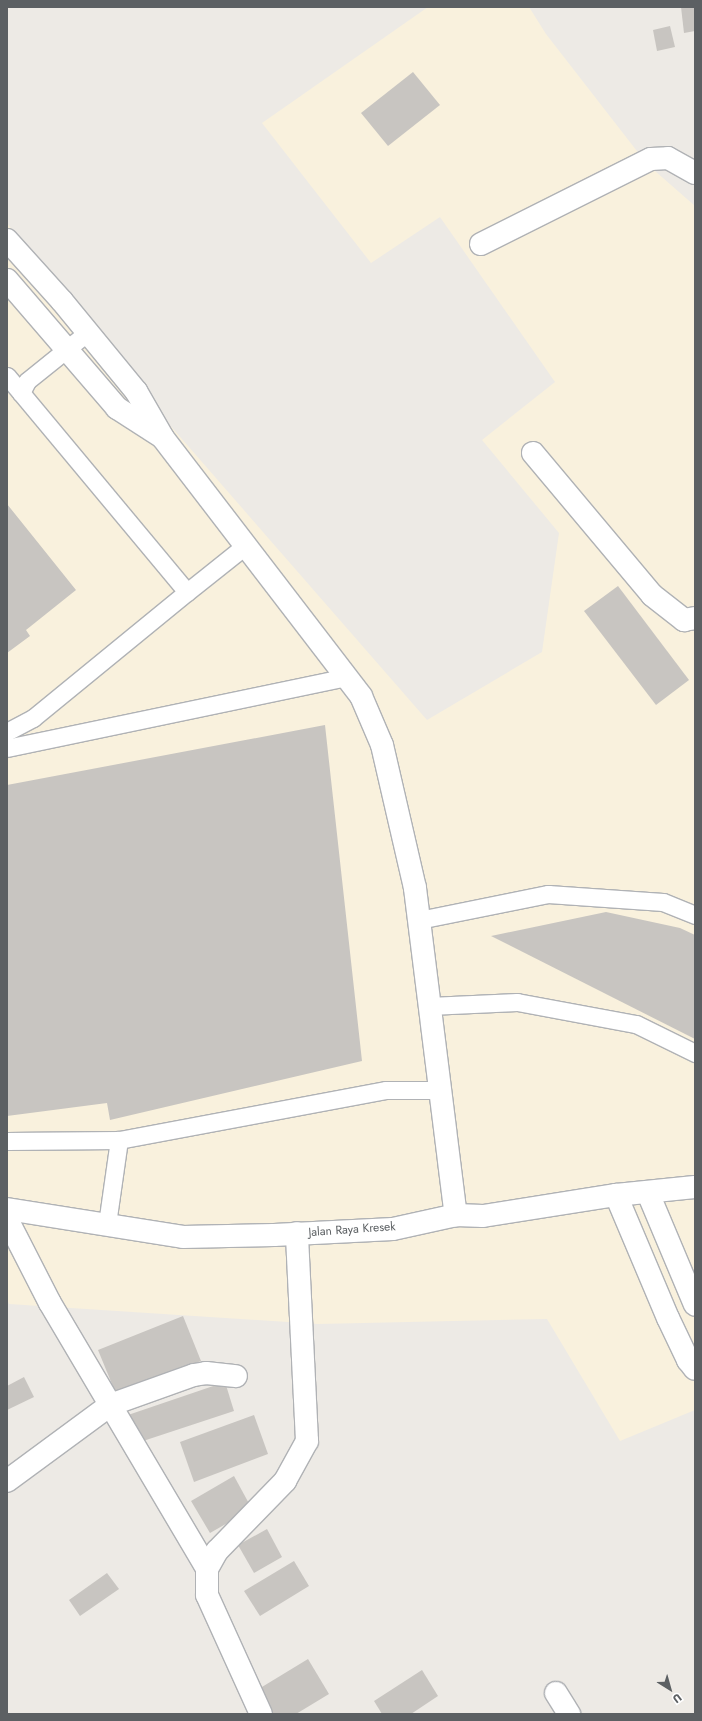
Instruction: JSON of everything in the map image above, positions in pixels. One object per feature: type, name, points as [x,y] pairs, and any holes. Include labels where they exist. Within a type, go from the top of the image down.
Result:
[{"type":"street","points":[[481,244],[651,159],[668,158],[695,173]]},
{"type":"street","points":[[7,240],[88,332],[136,391],[163,438],[361,696],[382,745],[415,888],[456,1215]]},
{"type":"street","points":[[7,280],[117,408],[163,438]]},
{"type":"street","points":[[533,452],[652,595],[684,620],[695,618]]},
{"type":"street","name":"Jalan Raya Kresek","points":[[7,1209],[183,1237],[392,1229],[456,1215],[483,1216],[616,1196],[695,1187]]},
{"type":"street","points":[[648,1193],[695,1306]]},
{"type":"street","points":[[616,1196],[668,1318],[695,1369]]},
{"type":"street","points":[[7,1219],[50,1303],[207,1569]]},
{"type":"street","points":[[261,1714],[207,1595],[207,1569],[217,1551],[285,1481],[307,1441],[297,1233]]},
{"type":"street","points":[[7,1481],[110,1405],[194,1375],[206,1373],[236,1376]]},
{"type":"street","points":[[556,1693],[569,1714]]},
{"type":"lane","points":[[21,393],[28,381],[88,332]]},
{"type":"lane","points":[[7,376],[187,592]]},
{"type":"lane","points":[[7,732],[33,718],[246,545]]},
{"type":"lane","points":[[7,748],[346,677]]},
{"type":"lane","points":[[419,920],[548,894],[663,902],[695,915]]},
{"type":"lane","points":[[430,1006],[524,1004],[636,1024],[695,1053]]},
{"type":"lane","points":[[7,1141],[119,1140],[386,1090],[440,1090]]},
{"type":"lane","points":[[108,1224],[119,1140]]},
{"type":"shaded area","points":[[428,7],[529,7],[546,34],[647,164],[695,206],[695,1410],[620,1441],[547,1319],[318,1324],[9,1304],[7,1300],[7,223],[120,368],[427,720],[542,652],[559,533],[482,440],[555,382],[440,217],[371,263],[262,123]]},
{"type":"building","points":[[681,7],[695,7],[695,31],[684,33]]},
{"type":"building","points":[[670,26],[675,47],[657,51],[653,30]]},
{"type":"building","points":[[413,72],[440,105],[388,146],[361,113]]},
{"type":"building","points":[[7,504],[76,590],[26,630],[30,636],[7,653]]},
{"type":"building","points":[[618,586],[689,680],[656,705],[584,611]]},
{"type":"building","points":[[325,725],[362,1061],[110,1120],[107,1103],[7,1116],[7,785]]},
{"type":"building","points":[[606,912],[680,928],[695,935],[695,1039],[491,936]]},
{"type":"building","points":[[183,1316],[201,1361],[116,1394],[98,1350]]},
{"type":"building","points":[[24,1377],[34,1397],[7,1410],[7,1386]]},
{"type":"building","points":[[225,1382],[234,1411],[137,1443],[128,1415]]},
{"type":"building","points":[[254,1415],[268,1454],[194,1482],[180,1442]]},
{"type":"building","points":[[234,1476],[252,1509],[210,1533],[191,1501]]},
{"type":"building","points":[[267,1529],[282,1557],[254,1573],[238,1545]]},
{"type":"building","points":[[294,1561],[309,1586],[260,1616],[244,1591]]},
{"type":"building","points":[[107,1573],[119,1589],[80,1616],[69,1600]]},
{"type":"building","points":[[308,1659],[329,1694],[296,1714],[271,1714],[257,1690]]},
{"type":"building","points":[[422,1670],[438,1696],[411,1714],[382,1714],[374,1701]]}]
